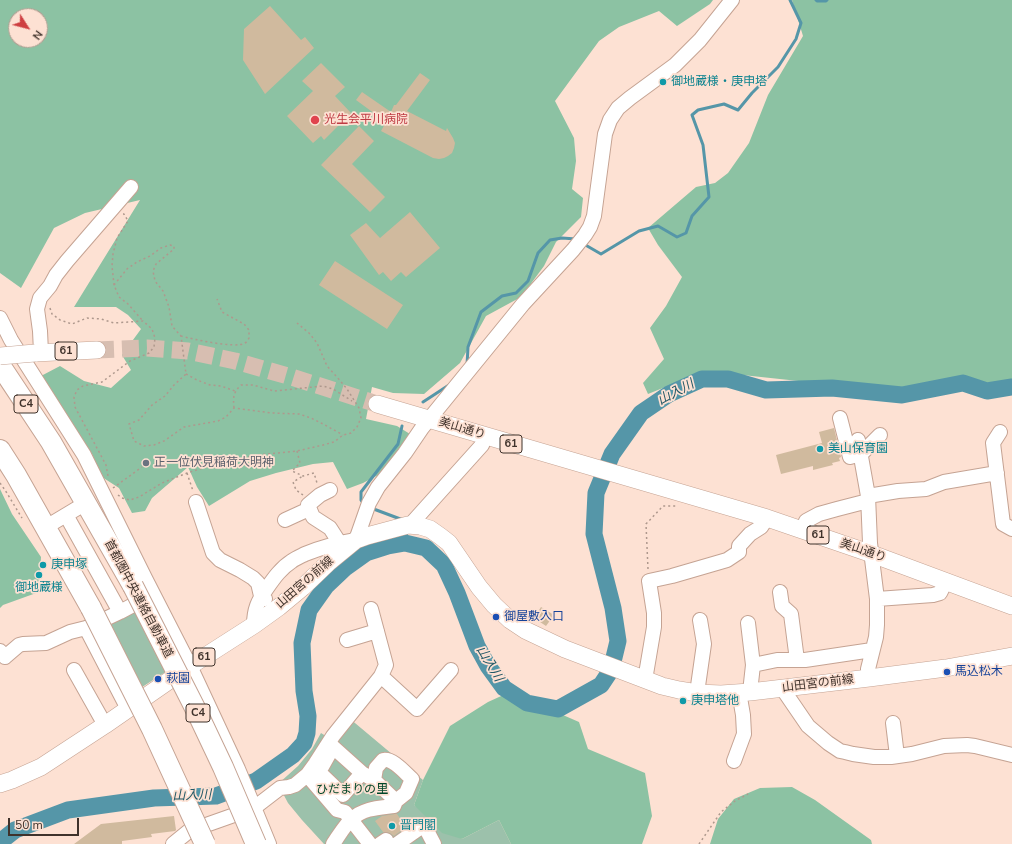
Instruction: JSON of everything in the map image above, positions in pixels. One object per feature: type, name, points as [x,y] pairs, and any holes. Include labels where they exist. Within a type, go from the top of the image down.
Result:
[{"type":"highway","points":[[0,351],[35,409],[51,442]]},
{"type":"highway","name":"首都圏中央連絡自動車道","points":[[0,365],[51,442],[133,586],[223,767],[256,844]]},
{"type":"highway","points":[[0,450],[46,527],[91,608],[150,723],[205,844]]},
{"type":"main road","name":"61","points":[[0,356],[97,350]]},
{"type":"main road","name":"美山通り","points":[[377,404],[767,518],[872,554],[1012,606]]},
{"type":"main road","name":"山田宮の前線","points":[[0,784],[41,767],[190,666],[279,608],[328,563],[347,541],[407,525],[420,526],[430,529],[448,543],[479,587],[494,605],[510,620],[525,630],[565,649],[645,680],[679,690],[697,693],[721,694],[745,692],[946,668],[1012,656]]},
{"type":"street","points":[[309,507],[313,517],[347,541],[378,487],[429,420],[523,304],[580,242],[590,227],[594,216],[605,134],[610,120],[618,108],[675,65],[700,40],[732,0]]},
{"type":"street","points":[[38,353],[40,332],[37,309],[40,298],[67,261],[131,187]]},
{"type":"street","points":[[0,318],[11,340],[84,455],[190,666],[238,769],[269,844]]},
{"type":"street","points":[[840,418],[850,457],[860,447],[880,436]]},
{"type":"street","points":[[1000,432],[993,443],[1003,524],[1012,529]]},
{"type":"street","points":[[407,525],[482,445],[486,436]]},
{"type":"street","points":[[860,447],[868,498],[870,543],[877,599],[876,637],[868,669],[869,678]]},
{"type":"street","points":[[803,530],[806,521],[819,514],[868,498],[898,491],[926,489],[944,482],[997,473]]},
{"type":"street","points":[[285,520],[309,507],[320,495],[330,490]]},
{"type":"street","points":[[196,502],[213,553],[220,560],[253,578],[258,584],[261,596],[269,603],[279,608]]},
{"type":"street","points":[[46,527],[86,503]]},
{"type":"street","points":[[66,515],[120,612]]},
{"type":"street","points":[[645,680],[654,627],[654,613],[649,581],[727,560],[739,552],[739,546],[750,534],[761,527],[767,518]]},
{"type":"street","name":"61","points":[[254,625],[255,608],[261,596],[282,569],[293,560],[321,548],[347,541]]},
{"type":"street","points":[[877,599],[934,595],[940,593],[946,582]]},
{"type":"street","points":[[780,592],[782,606],[791,614],[797,660]]},
{"type":"street","points":[[0,652],[5,657],[19,645],[46,643],[70,632],[86,628],[153,594]]},
{"type":"street","points":[[173,844],[189,830],[252,804],[280,788],[295,785],[306,775],[333,736],[381,676],[386,666],[371,609]]},
{"type":"street","points":[[697,693],[704,644],[700,620]]},
{"type":"street","points":[[736,757],[744,734],[743,715],[745,692],[753,666],[748,623]]},
{"type":"street","points":[[86,628],[128,709]]},
{"type":"street","points":[[347,640],[377,631]]},
{"type":"street","points":[[753,666],[777,660],[805,660],[829,657],[850,652],[872,650]]},
{"type":"street","points":[[74,670],[105,725]]},
{"type":"street","points":[[381,676],[417,709],[452,670]]},
{"type":"street","points":[[782,688],[808,726],[840,751],[874,757],[891,757],[944,746],[957,745],[975,746],[1012,755]]},
{"type":"street","points":[[343,795],[319,772],[349,723]]},
{"type":"street","points":[[893,723],[897,756]]},
{"type":"street","points":[[333,747],[396,801]]},
{"type":"street","points":[[306,775],[337,810],[348,815],[362,813],[371,809],[394,806],[396,801],[406,794],[412,779],[392,761],[387,759],[383,760],[368,776],[343,795],[339,803],[348,815],[370,844]]},
{"type":"street","points":[[333,844],[348,815]]},
{"type":"street","points":[[397,844],[424,825],[434,844]]},
{"type":"street","points":[[189,830],[194,844]]},
{"type":"street","points":[[380,844],[386,840],[388,844]]},
{"type":"path","points":[[108,215],[117,212],[124,214],[128,221],[117,238],[113,254],[112,266],[114,285],[119,297],[128,304],[143,321]]},
{"type":"path","points":[[114,285],[127,269],[137,262],[150,256],[161,248],[170,245],[174,246],[174,249],[156,264],[153,271],[155,281],[163,291],[170,307],[172,326],[181,336],[186,374]]},
{"type":"path","points":[[181,336],[234,345],[245,344],[249,338],[249,330],[244,324],[222,312],[217,300]]},
{"type":"path","points":[[142,467],[113,488],[115,493],[122,498],[130,500],[139,497],[162,483],[218,463],[297,451],[334,442],[351,433],[357,427],[361,418],[359,408],[338,377],[327,366],[317,343],[297,323]]},
{"type":"path","points":[[186,374],[196,380],[210,385],[221,386],[235,391]]},
{"type":"path","points":[[186,374],[165,396],[152,405],[139,420],[129,424],[134,441],[144,446],[154,445],[164,441],[184,427],[218,421],[226,417],[234,408],[233,399],[235,391],[241,385],[253,385],[274,391],[323,386],[333,389],[354,401]]},
{"type":"path","points":[[74,397],[75,407],[106,464],[108,476]]},
{"type":"path","points":[[234,408],[272,413],[298,414],[312,418],[343,436]]},
{"type":"path","points":[[297,451],[300,463],[292,471],[303,476]]},
{"type":"path","points":[[187,473],[191,484]]},
{"type":"path","points":[[309,507],[304,495],[296,490],[292,482],[303,476],[314,473],[316,482]]},
{"type":"path","points":[[649,581],[646,524],[664,506],[676,506]]},
{"type":"path","points":[[699,844],[721,812],[735,801],[748,794]]},
{"type":"green space","points":[[0,0],[713,0],[710,4],[677,26],[659,11],[619,27],[599,41],[555,101],[574,138],[576,161],[572,189],[583,198],[581,217],[556,242],[544,266],[521,297],[486,316],[460,363],[424,394],[393,393],[372,387],[366,419],[397,426],[410,434],[384,472],[363,483],[347,489],[333,462],[313,464],[250,481],[209,506],[197,487],[188,467],[152,498],[145,511],[132,513],[119,488],[102,477],[92,454],[41,376],[60,366],[84,381],[111,388],[131,370],[122,355],[141,329],[128,315],[116,307],[74,307],[140,200],[85,213],[54,228],[21,288],[0,273]]},
{"type":"green space","points":[[792,0],[1012,0],[1012,380],[987,383],[931,384],[892,391],[705,371],[648,394],[643,383],[664,359],[650,328],[666,306],[682,277],[658,245],[648,228],[696,187],[715,183],[728,173],[749,143],[768,95],[803,36]]},
{"type":"green space","points":[[0,489],[12,514],[41,557],[39,592],[3,605],[0,608]]},
{"type":"green space","points":[[152,600],[184,660],[136,691],[104,626]]},
{"type":"green space","points":[[510,692],[579,722],[588,749],[645,773],[652,816],[642,844],[511,844],[499,820],[462,839],[442,833],[414,805],[423,780],[450,726],[488,702]]},
{"type":"green space","name":"ひだまりの里","points":[[349,718],[423,780],[414,805],[462,839],[499,820],[511,844],[324,844],[288,803],[278,784],[298,766],[312,749],[321,733],[332,740]]},
{"type":"green space","points":[[792,787],[815,800],[871,840],[872,844],[710,844],[718,819],[734,799],[760,788]]},
{"type":"building","points":[[270,6],[301,40],[305,37],[314,48],[265,94],[243,60],[244,29]]},
{"type":"building","points":[[321,63],[345,87],[335,96],[351,113],[324,140],[321,136],[313,143],[287,116],[313,91],[302,81]]},
{"type":"building","points":[[420,73],[430,80],[407,111],[446,131],[447,128],[455,143],[452,153],[444,158],[433,158],[381,131],[386,122],[356,100],[362,92],[391,112],[394,105],[396,105]]},
{"type":"building","points":[[359,126],[374,141],[352,164],[385,197],[370,212],[321,165]]},
{"type":"building","points":[[410,212],[440,248],[406,277],[401,272],[391,281],[383,272],[379,275],[350,235],[366,223],[380,238]]},
{"type":"building","points":[[335,261],[403,305],[387,329],[319,285]]},
{"type":"building","name":"美山保育園","points":[[834,428],[841,457],[839,458],[840,461],[832,463],[833,465],[813,470],[813,466],[781,474],[776,455],[822,443],[819,432]]},
{"type":"building","points":[[541,607],[554,615],[546,626],[534,618]]},
{"type":"building","name":"晋門閣","points":[[397,814],[406,827],[394,836],[390,833],[383,832],[375,821],[382,816]]},
{"type":"building","points":[[174,816],[175,831],[151,834],[152,837],[122,841],[122,844],[74,844],[101,824]]},
{"type":"waterway","points":[[582,243],[601,254],[639,231],[658,226],[677,237],[686,233],[692,216],[709,197],[703,145],[692,115],[698,110],[724,104],[738,110],[752,93],[778,67],[796,39],[801,23],[790,0]]},
{"type":"waterway","points":[[816,0],[827,0]]},
{"type":"waterway","points":[[467,365],[468,347],[481,312],[502,296],[516,293],[528,281],[538,253],[550,240],[562,238],[576,239]]},
{"type":"waterway","name":"山入川","points":[[0,842],[15,830],[68,810],[154,798],[216,796],[256,781],[293,755],[304,743],[307,733],[308,716],[304,691],[302,643],[309,610],[326,586],[345,568],[366,553],[388,546],[405,543],[426,548],[444,565],[457,593],[477,646],[488,666],[504,688],[527,703],[558,709],[601,685],[611,670],[618,641],[613,608],[594,534],[596,493],[612,454],[641,413],[669,394],[702,379],[728,379],[766,390],[832,388],[902,395],[963,383],[987,391],[1012,387]]},
{"type":"waterway","points":[[423,402],[449,385]]},
{"type":"waterway","points":[[364,504],[361,500],[361,492],[398,444],[402,426]]},
{"type":"waterway","points":[[371,508],[403,520]]},
{"type":"waterway","points":[[405,543],[407,530]]},
{"type":"tunnel","points":[[97,350],[147,348],[188,351],[235,361],[377,404]]},
{"type":"place","name":"御地蔵様・庚申塔","points":[[663,82]]},
{"type":"place","name":"光生会平川病院","points":[[315,120]]},
{"type":"place","name":"美山保育園","points":[[820,449]]},
{"type":"place","name":"正一位伏見稲荷大明神","points":[[146,463]]},
{"type":"place","name":"庚申塚","points":[[43,565]]},
{"type":"place","name":"御地蔵様","points":[[39,575]]},
{"type":"place","name":"御屋敷入口","points":[[496,617]]},
{"type":"place","name":"馬込松木","points":[[947,672]]},
{"type":"place","name":"萩園","points":[[158,679]]},
{"type":"place","name":"庚申塔他","points":[[683,701]]},
{"type":"place","name":"晋門閣","points":[[392,826]]}]
